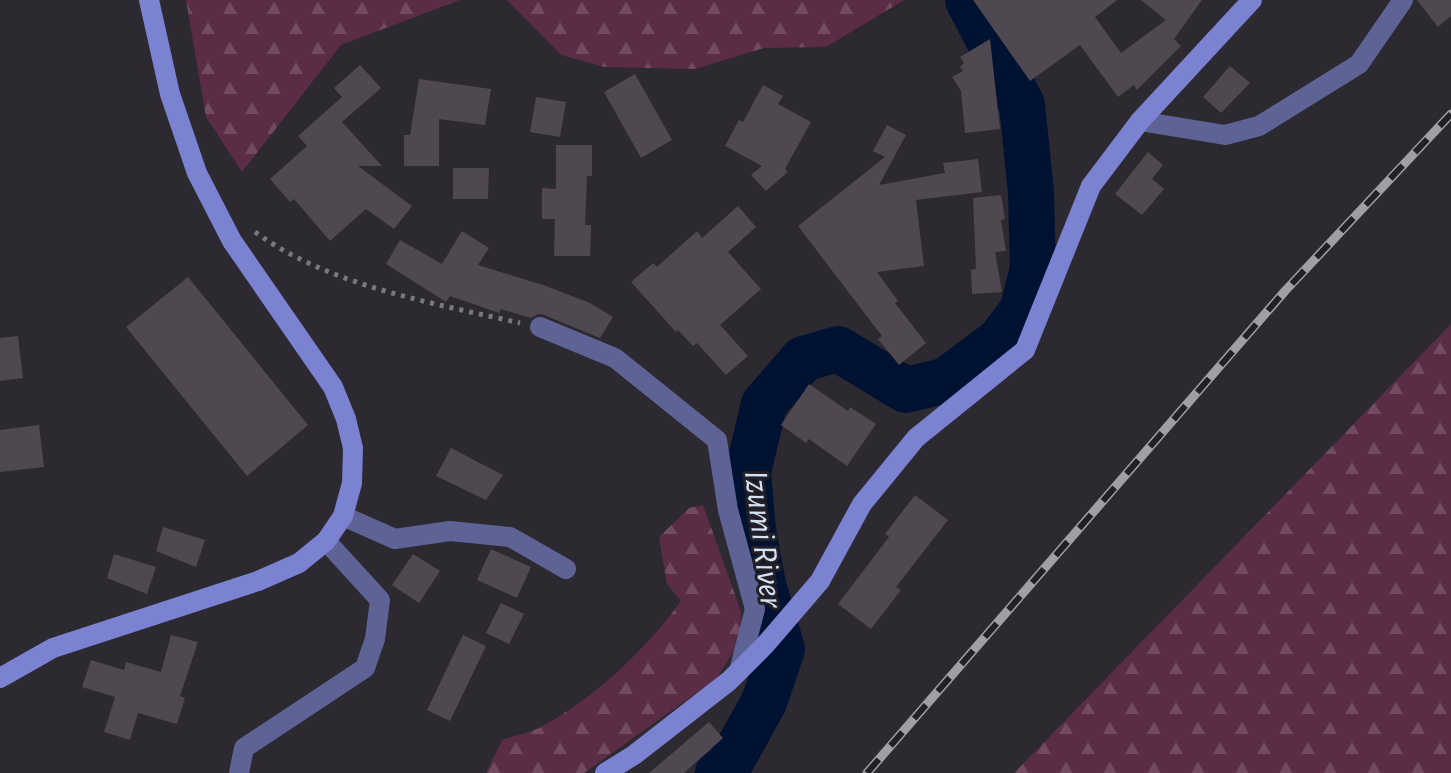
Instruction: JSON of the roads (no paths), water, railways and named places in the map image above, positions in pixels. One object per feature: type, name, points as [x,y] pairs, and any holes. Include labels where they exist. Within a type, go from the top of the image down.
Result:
[{"type":"street","points":[[2,675],[53,648],[258,581],[299,563],[326,541],[343,516],[352,483],[353,448],[333,387],[232,241],[197,173],[170,94],[149,0]]},
{"type":"street","points":[[605,773],[646,746],[739,671],[765,645],[820,581],[862,504],[916,438],[1025,350],[1091,186],[1140,121],[1252,0]]},
{"type":"street","points":[[1140,121],[1225,135],[1259,126],[1359,64],[1403,0]]},
{"type":"street","points":[[540,327],[615,358],[717,440],[728,510],[755,609],[739,671]]},
{"type":"street","points":[[343,516],[395,539],[450,531],[510,537],[566,569]]},
{"type":"street","points":[[239,773],[244,748],[365,668],[375,639],[380,600],[326,541]]},
{"type":"waterway","name":"Izumi River","points":[[718,773],[728,767],[764,702],[782,649],[763,585],[753,530],[748,472],[764,404],[803,359],[838,349],[906,390],[947,380],[999,341],[1022,311],[1033,269],[1031,192],[1022,105],[968,0]]},
{"type":"railway","points":[[867,773],[1285,291],[1451,114]]}]
